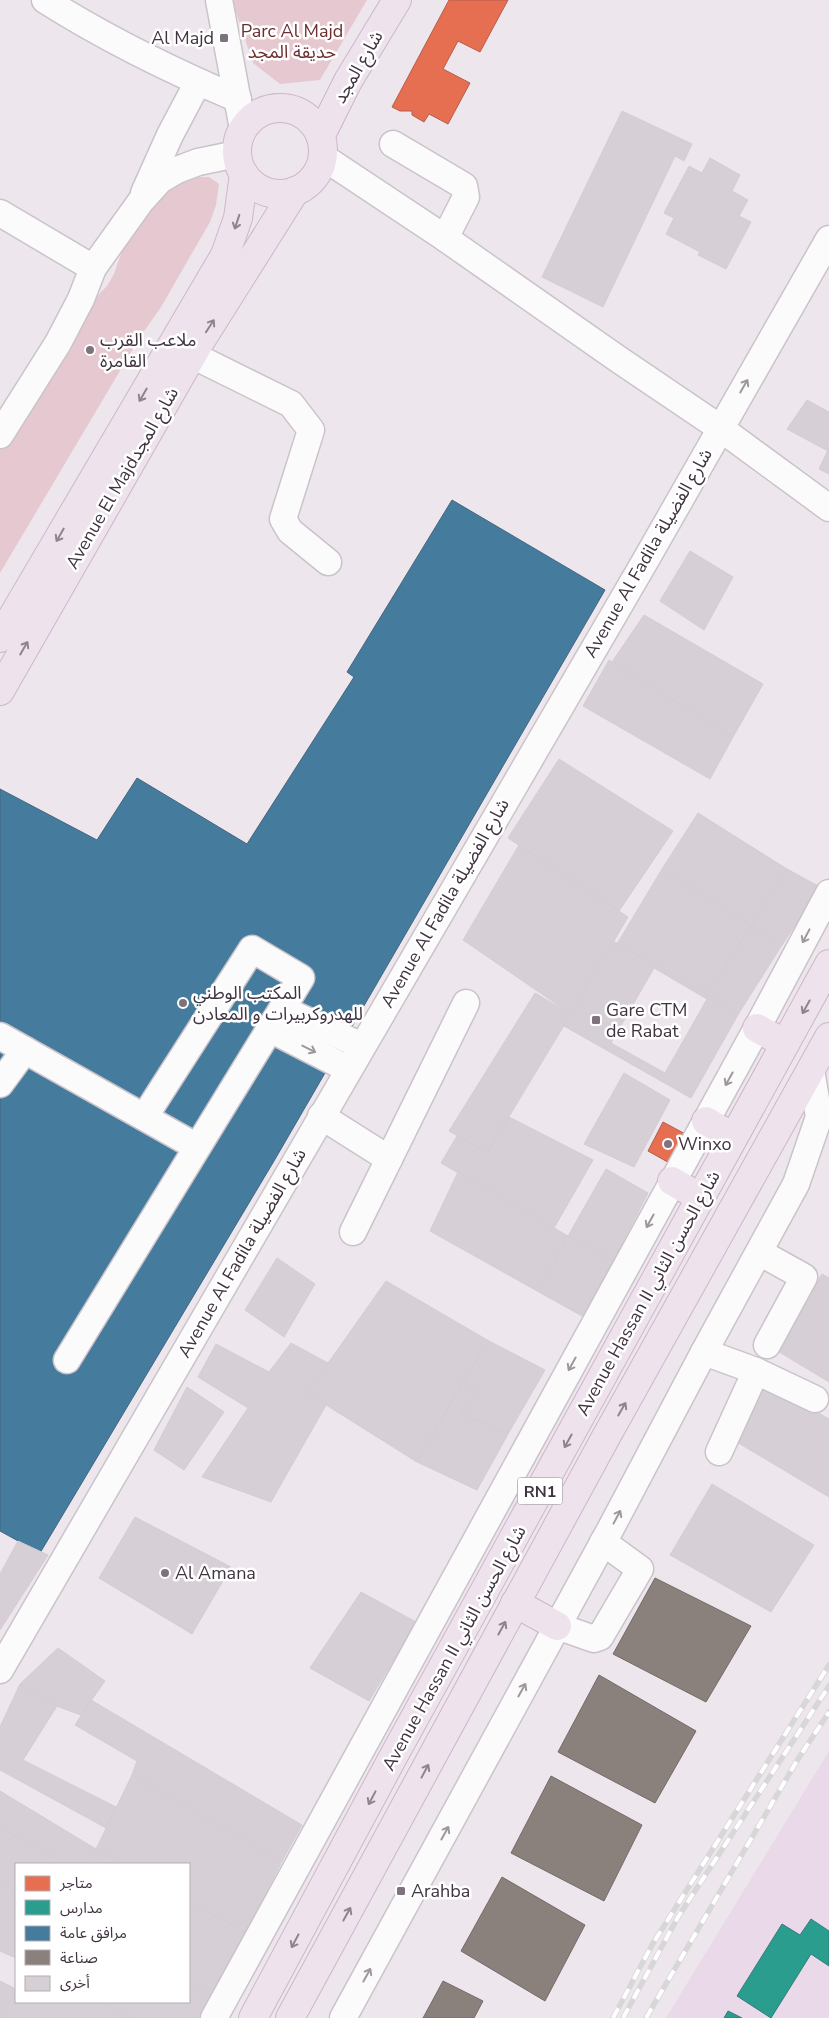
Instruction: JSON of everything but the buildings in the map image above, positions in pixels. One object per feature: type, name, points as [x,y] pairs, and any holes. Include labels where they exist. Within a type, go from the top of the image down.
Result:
[{"type":"main road","name":"شارع المجد","points":[[296,191],[309,183],[318,171],[322,146],[348,81],[397,0]]},
{"type":"main road","points":[[296,191],[284,194],[267,191],[252,183],[242,152],[251,120],[260,113],[272,109],[284,108],[296,111],[306,116],[315,125],[322,146]]},
{"type":"main road","name":"Avenue El Majdشارع المجد","points":[[0,638],[225,255],[238,218],[242,152]]},
{"type":"main road","name":"Avenue El Majdشارع المجد","points":[[0,691],[192,355],[296,191]]},
{"type":"main road","name":"Avenue Hassan II شارع الحسن الثاني","points":[[253,2018],[392,1760],[701,1198],[733,1136],[829,964]]},
{"type":"main road","points":[[757,1028],[786,1044]]},
{"type":"main road","name":"Avenue Hassan II شارع الحسن الثاني","points":[[290,2018],[606,1437],[829,1037]]},
{"type":"main road","points":[[706,1121],[733,1136]]},
{"type":"main road","points":[[672,1182],[701,1198]]},
{"type":"main road","points":[[516,1603],[557,1626]]},
{"type":"street","points":[[45,0],[71,16],[198,82],[238,99]]},
{"type":"street","points":[[0,435],[58,343],[81,299],[93,268],[141,201],[160,180],[182,168],[204,160],[242,152],[238,99],[219,0]]},
{"type":"street","points":[[141,201],[170,135],[198,82]]},
{"type":"street","points":[[393,144],[464,186],[466,197],[445,238]]},
{"type":"street","points":[[322,146],[445,238],[720,428],[829,508]]},
{"type":"street","points":[[0,212],[93,268]]},
{"type":"street","name":"Avenue Al Fadila شارع الفضيلة","points":[[0,1670],[644,563],[829,239]]},
{"type":"street","points":[[192,355],[291,404],[311,430],[283,519],[290,531],[328,562]]},
{"type":"street","points":[[214,2018],[757,1028],[829,893]]},
{"type":"street","points":[[67,1360],[301,978],[252,949],[145,1116]]},
{"type":"street","points":[[353,1232],[466,1003]]},
{"type":"street","points":[[276,1019],[362,1046]]},
{"type":"street","points":[[276,1019],[348,1069]]},
{"type":"street","points":[[0,1036],[198,1147]]},
{"type":"street","points":[[0,1084],[25,1050]]},
{"type":"street","points":[[343,2018],[796,1184],[824,1120],[811,1070]]},
{"type":"street","points":[[321,1116],[389,1159]]},
{"type":"street","points":[[759,1252],[804,1277],[767,1345]]},
{"type":"street","points":[[704,1352],[756,1371],[815,1400]]},
{"type":"street","points":[[719,1452],[756,1371]]},
{"type":"street","points":[[557,1626],[594,1639],[600,1637],[640,1569],[603,1542]]},
{"type":"shaded area","points":[[829,1751],[829,2018],[666,2018]]},
{"type":"green space","name":"Parc Al Majd حديقة المجد","points":[[232,0],[367,0],[320,80],[280,84],[253,63]]},
{"type":"green space","points":[[199,177],[209,177],[219,184],[216,205],[210,222],[161,307],[140,337],[0,573],[0,450],[83,311],[107,286],[114,274],[124,245],[139,221],[164,193],[185,181]]},
{"type":"railway","points":[[613,2018],[652,1945],[829,1665]]},
{"type":"railway","points":[[623,2018],[678,1917],[829,1686]]},
{"type":"railway","points":[[646,2018],[798,1759],[829,1712]]},
{"type":"place","name":"Al Majd","points":[[224,38]]},
{"type":"place","name":"ملاعب القرب القامرة","points":[[90,350]]},
{"type":"place","name":"المكتب الوطني للهدروكربيرات و المعادن","points":[[183,1003]]},
{"type":"place","name":"Gare CTM de Rabat","points":[[596,1020]]},
{"type":"place","name":"Winxo","points":[[668,1144]]},
{"type":"place","name":"Al Amana","points":[[165,1573]]},
{"type":"place","name":"Arahba","points":[[401,1891]]}]
